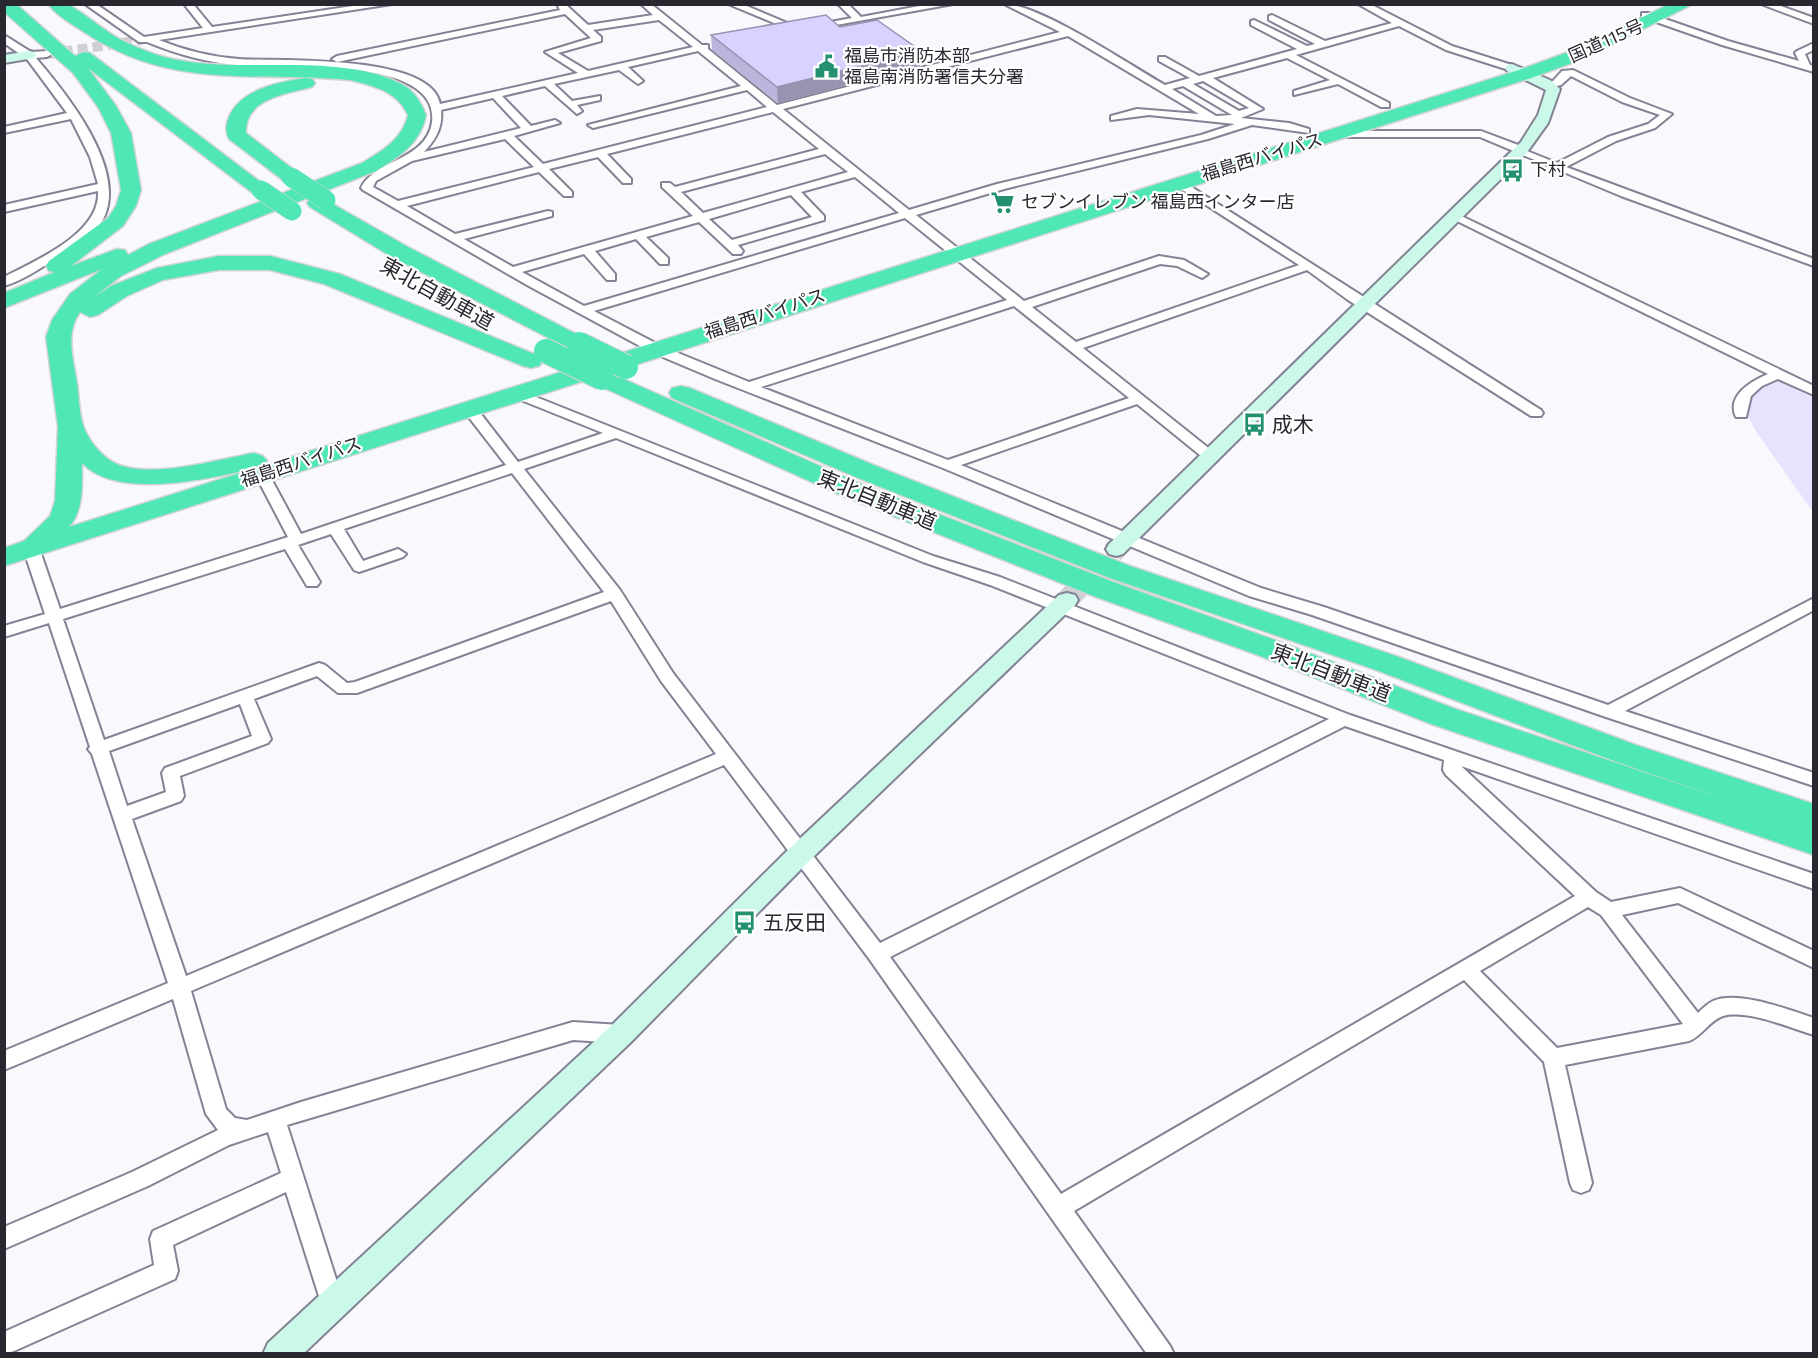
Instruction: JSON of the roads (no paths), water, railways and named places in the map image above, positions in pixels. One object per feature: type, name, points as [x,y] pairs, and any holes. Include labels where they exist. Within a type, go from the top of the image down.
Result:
[{"type":"highway","points":[[6,4],[79,69],[107,106],[121,133],[131,190],[126,206],[116,222],[96,239],[6,294]]},
{"type":"highway","name":"東北自動車道","points":[[17,4],[183,134],[292,211],[538,356]]},
{"type":"highway","name":"東北自動車道","points":[[42,4],[214,134],[400,252],[574,342],[604,376],[847,488],[1084,582],[1265,647],[1443,716],[1814,842]]},
{"type":"highway","points":[[31,549],[62,519],[68,501],[71,427],[58,330],[70,309],[88,290],[113,271],[157,249],[369,167],[397,149],[409,137],[417,115],[413,106],[402,94],[367,79],[304,72],[201,70],[147,59],[110,42],[56,4]]},
{"type":"highway","name":"国道115号","points":[[1518,71],[1577,55],[1656,13],[1684,4]]},
{"type":"highway","name":"福島西バイパス","points":[[4,557],[259,467],[951,248],[1385,105],[1518,71]]},
{"type":"highway","name":"福島西バイパス","points":[[951,248],[1338,134],[1518,71]]},
{"type":"highway","points":[[6,294],[61,276],[315,181],[364,160],[382,149],[397,133],[402,119],[399,106],[393,99],[378,90],[344,83],[301,84],[271,92],[254,100],[237,118],[234,124],[236,135],[286,179]]},
{"type":"highway","points":[[60,344],[95,306],[145,279],[206,264],[252,262],[287,266],[332,279],[538,356],[604,376]]},
{"type":"highway","name":"福島西バイパス","points":[[4,537],[62,519],[470,408],[647,343]]},
{"type":"highway","name":"東北自動車道","points":[[604,376],[856,468],[1109,568],[1386,663],[1625,753],[1814,817]]},
{"type":"highway","points":[[71,427],[95,462],[115,475],[160,476],[259,467]]},
{"type":"street","points":[[89,4],[142,40],[388,4]]},
{"type":"street","points":[[188,4],[209,30]]},
{"type":"street","points":[[647,6],[664,4]]},
{"type":"street","points":[[732,4],[799,30]]},
{"type":"street","points":[[842,4],[859,20]]},
{"type":"street","points":[[776,34],[949,4]]},
{"type":"street","points":[[1008,4],[1069,33],[1166,88],[1213,118]]},
{"type":"street","points":[[1120,545],[1521,151],[1536,133],[1551,102],[1552,89],[1549,85],[1518,71],[1449,48],[1362,4]]},
{"type":"street","points":[[1772,5],[1814,21]]},
{"type":"street","points":[[647,6],[1211,457]]},
{"type":"street","points":[[317,63],[564,8],[598,40],[550,52],[586,74]]},
{"type":"street","points":[[1656,13],[1725,43],[1810,68]]},
{"type":"street","points":[[587,28],[660,17]]},
{"type":"street","points":[[1272,18],[1323,44]]},
{"type":"street","points":[[757,23],[774,20]]},
{"type":"street","points":[[1254,23],[1305,49]]},
{"type":"street","points":[[1166,88],[1401,23]]},
{"type":"street","points":[[593,125],[658,123],[774,108],[1069,33]]},
{"type":"street","points":[[4,38],[29,55],[74,115],[94,149],[104,186],[105,204],[92,225],[6,294]]},
{"type":"street","points":[[147,39],[193,56],[241,62],[349,64],[395,74],[426,90],[437,108],[437,120],[431,140],[390,170],[371,178],[367,188],[512,271],[647,343],[748,387],[948,465],[1120,545],[1255,592],[1318,610],[1610,712],[1814,780]]},
{"type":"street","points":[[437,108],[720,44]]},
{"type":"street","points":[[1810,68],[1800,53],[1814,46]]},
{"type":"street","points":[[4,59],[47,54]]},
{"type":"street","points":[[1287,54],[1385,105]]},
{"type":"street","points":[[1115,118],[1137,112],[1213,118],[1235,117],[1258,109],[1162,58]]},
{"type":"street","points":[[621,66],[638,81]]},
{"type":"street","points":[[1549,85],[1557,83],[1566,73],[1573,73],[1626,100],[1667,114],[1663,120],[1652,126],[1619,136],[1559,166]]},
{"type":"street","points":[[1298,93],[1339,81]]},
{"type":"street","points":[[548,83],[611,142]]},
{"type":"street","points":[[1184,83],[1235,117],[1305,131]]},
{"type":"street","points":[[397,205],[600,153],[696,100],[748,87]]},
{"type":"street","points":[[495,95],[529,130]]},
{"type":"street","points":[[577,111],[596,98]]},
{"type":"street","points":[[696,100],[708,111]]},
{"type":"street","points":[[4,130],[74,115]]},
{"type":"street","points":[[583,310],[1001,186],[1204,137],[1252,122]]},
{"type":"street","points":[[404,160],[555,123]]},
{"type":"street","points":[[1338,134],[1481,134],[1625,194],[1814,263]]},
{"type":"street","points":[[507,135],[568,194]]},
{"type":"street","points":[[740,254],[670,188],[827,150]]},
{"type":"street","points":[[600,153],[627,181]]},
{"type":"street","points":[[512,271],[856,173]]},
{"type":"street","points":[[1178,183],[1238,224],[1308,266],[1363,305],[1379,312],[1536,413]]},
{"type":"street","points":[[4,209],[104,186]]},
{"type":"street","points":[[729,244],[819,218],[792,191]]},
{"type":"street","points":[[453,238],[548,214]]},
{"type":"street","points":[[1455,216],[1814,391]]},
{"type":"street","points":[[638,235],[664,261]]},
{"type":"street","points":[[586,250],[611,277]]},
{"type":"street","points":[[748,387],[1159,260],[1180,263],[1202,274]]},
{"type":"street","points":[[1075,347],[1308,266]]},
{"type":"street","points":[[1741,414],[1740,400],[1744,395],[1756,385],[1779,374]]},
{"type":"street","points":[[516,393],[928,559],[1063,603],[1344,719],[1814,882]]},
{"type":"street","points":[[948,465],[1139,399]]},
{"type":"street","points":[[470,408],[614,594],[668,677],[877,954],[1162,1353]]},
{"type":"street","points":[[4,632],[293,541],[615,434]]},
{"type":"street","points":[[259,467],[312,582]]},
{"type":"street","points":[[335,527],[359,567],[398,554]]},
{"type":"street","points":[[31,549],[180,988],[217,1114],[229,1127],[247,1129]]},
{"type":"street","points":[[97,749],[319,669],[344,689],[357,687],[614,594]]},
{"type":"street","points":[[279,1353],[621,1034],[800,854],[1063,603]]},
{"type":"street","points":[[1610,712],[1814,603]]},
{"type":"street","points":[[120,816],[175,796],[171,773],[262,739],[245,696]]},
{"type":"street","points":[[877,954],[1344,719]]},
{"type":"street","points":[[4,1061],[728,756]]},
{"type":"street","points":[[1453,757],[1452,770],[1589,897],[1608,909],[1696,1026]]},
{"type":"street","points":[[1608,909],[1680,895],[1814,960]]},
{"type":"street","points":[[1057,1209],[1589,897]]},
{"type":"street","points":[[1466,970],[1553,1059],[1581,1183]]},
{"type":"street","points":[[1553,1059],[1689,1032],[1718,1008],[1755,1008],[1814,1027]]},
{"type":"street","points":[[4,1238],[140,1179],[223,1138],[247,1129],[573,1031],[621,1034]]},
{"type":"street","points":[[275,1120],[333,1304]]},
{"type":"street","points":[[6,1344],[167,1271],[161,1239],[293,1178]]},
{"type":"tunnel","points":[[48,54],[142,40]]},
{"type":"tunnel","points":[[1067,600],[1116,549]]},
{"type":"place","name":"福島市消防本部 福島南消防署信夫分署","points":[[826,66]]},
{"type":"place","name":"下村","points":[[1512,170]]},
{"type":"place","name":"セブンイレブン 福島西インター店","points":[[1003,202]]},
{"type":"place","name":"成木","points":[[1254,425]]},
{"type":"place","name":"五反田","points":[[745,923]]}]
